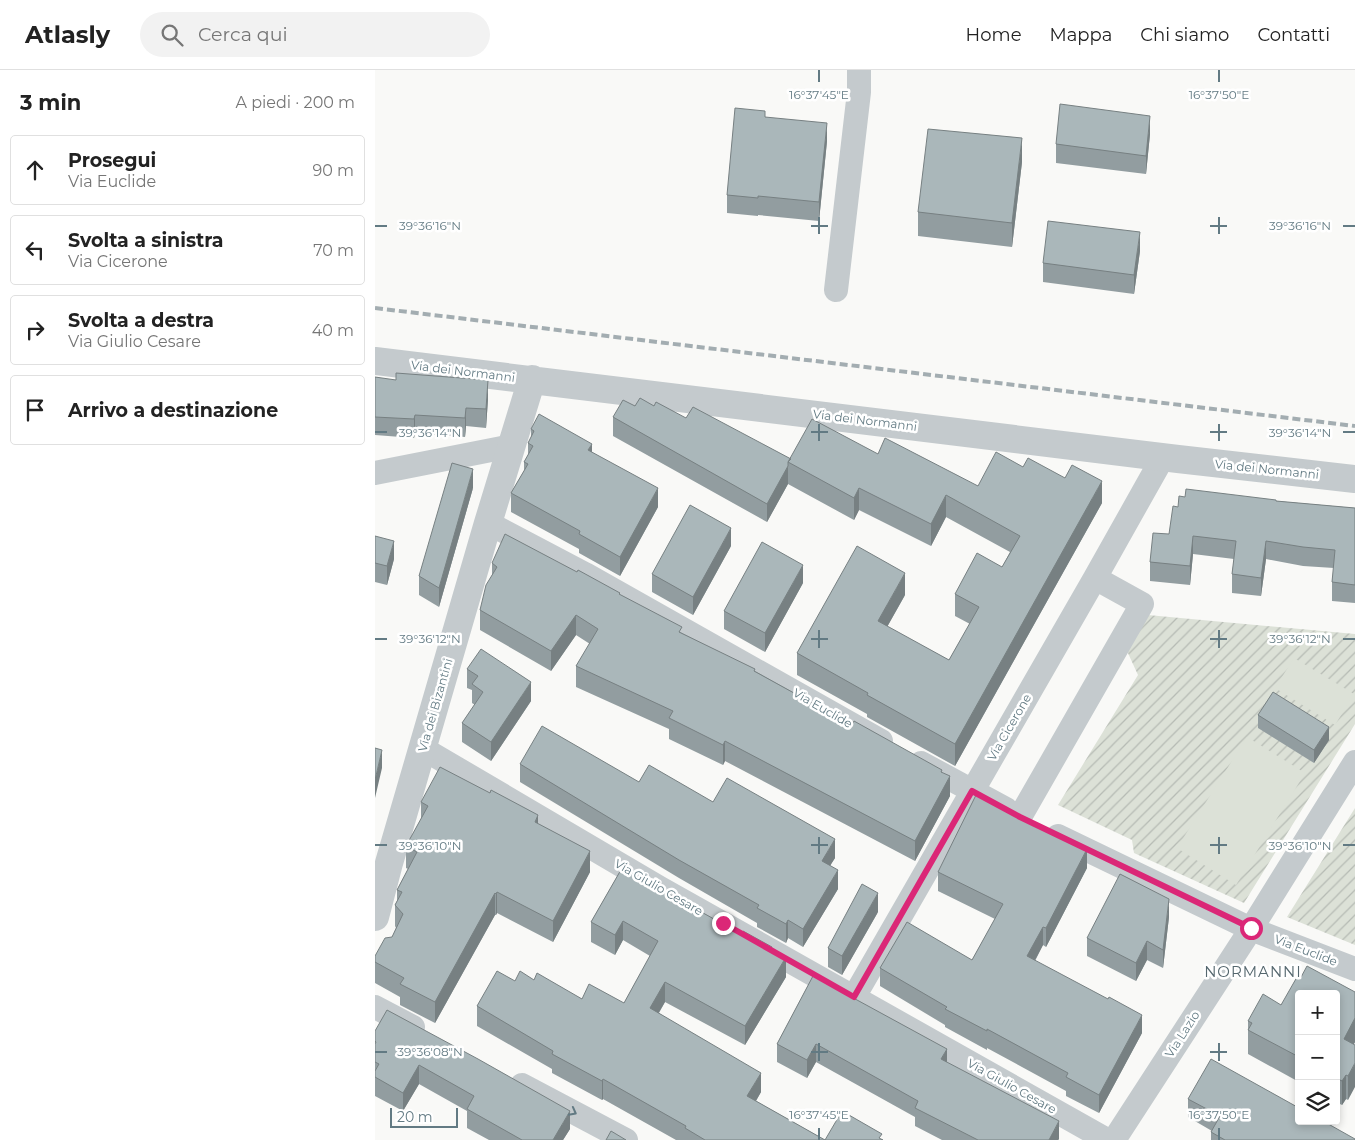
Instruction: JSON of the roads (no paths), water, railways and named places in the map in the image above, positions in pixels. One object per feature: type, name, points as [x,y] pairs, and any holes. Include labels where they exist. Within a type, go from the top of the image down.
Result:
[{"type":"street","points":[[835,290],[859,92],[859,70]]},
{"type":"street","name":"Via dei Normanni","points":[[375,361],[1355,479]]},
{"type":"street","name":"Via dei Bizantini","points":[[375,917],[382,861],[422,748],[488,523],[533,380]]},
{"type":"street","points":[[375,473],[512,446]]},
{"type":"street","name":"Via Cicerone","points":[[854,997],[1163,457]]},
{"type":"street","name":"Via Euclide","points":[[488,523],[585,574],[1020,817],[1251,928],[1355,969]]},
{"type":"street","points":[[1020,817],[1142,604],[1095,578]]},
{"type":"street","name":"Via Giulio Cesare","points":[[422,748],[660,888],[1107,1140]]},
{"type":"street","name":"Via Lazio","points":[[1114,1140],[1251,928],[1355,762]]},
{"type":"street","points":[[375,1007],[435,1039]]},
{"type":"street","points":[[503,1075],[626,1140]]},
{"type":"railway","points":[[375,308],[1355,426]]},
{"type":"district","name":"NORMANNI","points":[[1253,971]]}]
